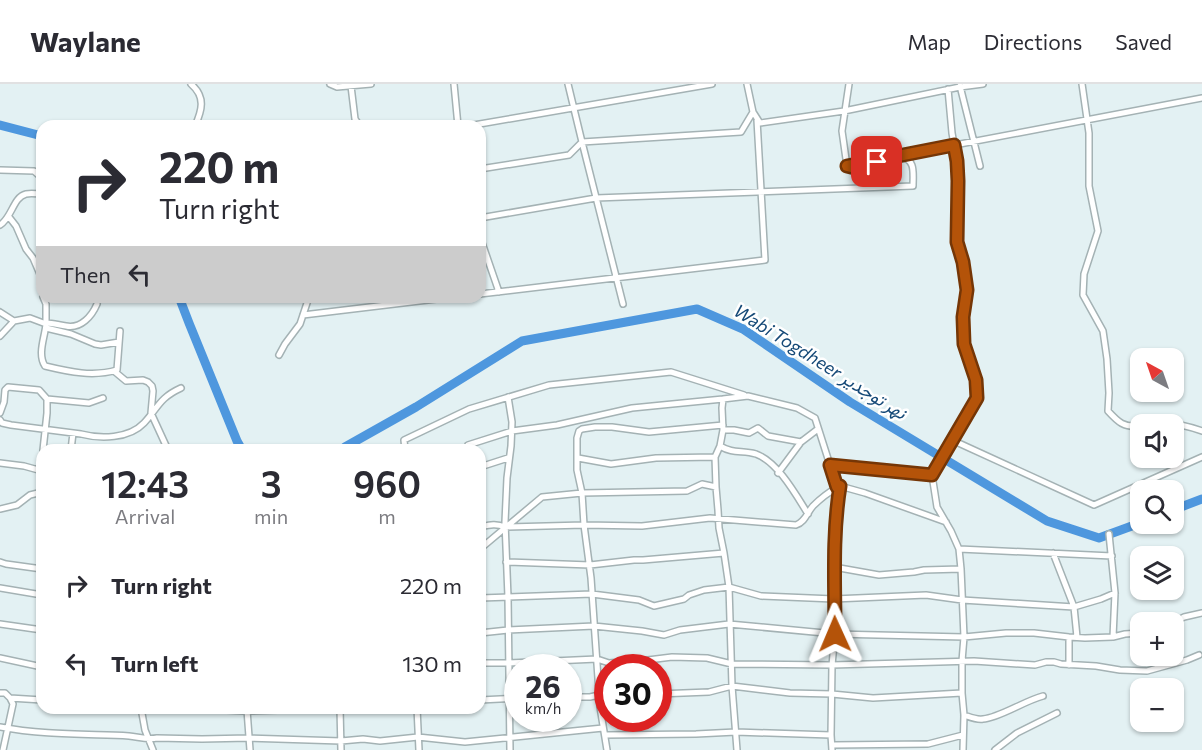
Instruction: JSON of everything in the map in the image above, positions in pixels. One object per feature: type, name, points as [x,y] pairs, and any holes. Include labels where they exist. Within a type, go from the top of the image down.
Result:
[{"type":"street","points":[[191,84],[200,94],[201,109],[197,120]]},
{"type":"street","points":[[330,84],[337,87],[372,84]]},
{"type":"street","points":[[454,84],[457,120]]},
{"type":"street","points":[[568,84],[623,304]]},
{"type":"street","points":[[656,84],[657,93]]},
{"type":"street","points":[[486,123],[712,84]]},
{"type":"street","points":[[486,293],[765,260],[757,120],[747,84]]},
{"type":"street","points":[[847,166],[842,131],[849,84]]},
{"type":"street","points":[[757,120],[760,123],[844,111],[960,85],[983,84]]},
{"type":"street","points":[[1082,84],[1089,133],[1089,186],[1098,231],[1084,274],[1083,295],[1102,331],[1107,359],[1108,411],[1118,423],[1130,426]]},
{"type":"street","points":[[960,85],[980,166]]},
{"type":"street","points":[[351,86],[356,120]]},
{"type":"street","points":[[948,89],[957,161],[957,242],[967,290],[963,317],[964,344],[976,380],[977,398],[932,475],[937,507],[959,549],[964,637],[963,750]]},
{"type":"street","points":[[847,166],[1202,98]]},
{"type":"street","points":[[486,168],[569,154],[582,142],[741,132],[753,112]]},
{"type":"street","points":[[486,217],[596,198],[913,186],[913,166],[906,158],[900,157],[855,168],[847,166]]},
{"type":"street","points":[[0,170],[36,173]]},
{"type":"street","points":[[0,225],[9,217],[16,201],[22,195],[36,194]]},
{"type":"street","points":[[9,217],[36,265]]},
{"type":"street","points":[[486,254],[499,292]]},
{"type":"street","points":[[46,303],[46,325],[41,355],[45,366],[92,375],[117,370],[120,331]]},
{"type":"street","points":[[279,355],[300,324],[307,303]]},
{"type":"street","points":[[303,315],[403,303]]},
{"type":"street","points":[[46,325],[79,325],[92,315],[98,304]]},
{"type":"street","points":[[0,312],[14,321]]},
{"type":"street","points":[[0,336],[14,321],[30,318],[95,344],[119,342]]},
{"type":"street","points":[[114,371],[126,381],[148,382],[153,390],[151,413],[165,444]]},
{"type":"street","points":[[404,444],[404,440],[469,409],[549,385],[671,372],[748,396],[797,408],[815,418],[838,487],[834,567],[835,634],[832,664],[831,735],[833,747],[928,744],[963,735]]},
{"type":"street","points":[[0,413],[4,402],[3,387],[39,390],[47,399],[44,444]]},
{"type":"street","points":[[0,420],[10,425],[91,436],[116,436],[137,429],[164,398],[181,388]]},
{"type":"street","points":[[471,444],[512,431],[557,425],[632,408],[748,396]]},
{"type":"street","points":[[507,397],[512,422],[505,527],[509,654]]},
{"type":"street","points":[[47,399],[89,403],[103,398]]},
{"type":"street","points":[[723,399],[723,427],[720,446],[715,457],[716,487],[718,519],[729,587],[732,686],[737,750]]},
{"type":"street","points":[[1184,425],[1202,431]]},
{"type":"street","points":[[597,654],[590,565],[578,476],[577,438],[579,431],[585,428],[612,427],[649,432],[723,427],[749,433],[758,428],[768,436],[801,442]]},
{"type":"street","points":[[778,472],[801,442],[818,429]]},
{"type":"street","points":[[72,444],[73,433]]},
{"type":"street","points":[[952,440],[1094,505],[1202,457]]},
{"type":"street","points":[[720,446],[728,451],[758,455],[769,461],[808,514]]},
{"type":"street","points":[[578,458],[611,464],[656,458],[715,457]]},
{"type":"street","points":[[486,465],[508,458]]},
{"type":"street","points":[[0,463],[36,469]]},
{"type":"street","points":[[830,465],[932,475]]},
{"type":"street","points":[[486,544],[542,497],[582,493],[687,491],[702,484],[716,487]]},
{"type":"street","points":[[486,525],[505,527],[642,526],[710,518],[796,525],[801,524],[822,498],[838,487],[865,493],[946,522]]},
{"type":"street","points":[[0,509],[17,505],[30,495],[36,494]]},
{"type":"street","points":[[1109,534],[1115,593],[1113,638]]},
{"type":"street","points":[[959,549],[1112,556]]},
{"type":"street","points":[[506,562],[590,565],[724,553]]},
{"type":"street","points":[[1053,553],[1074,607],[1077,637]]},
{"type":"street","points":[[0,562],[36,568]]},
{"type":"street","points":[[834,567],[879,575],[961,569]]},
{"type":"street","points":[[486,598],[591,594],[639,600],[654,606],[684,599],[704,590],[729,587],[761,596],[834,599],[926,595],[962,600],[1074,607],[1115,593]]},
{"type":"street","points":[[0,588],[36,594]]},
{"type":"street","points":[[1184,617],[1202,613]]},
{"type":"street","points":[[0,624],[36,629]]},
{"type":"street","points":[[486,632],[594,626],[642,631],[664,636],[680,630],[729,624],[835,634],[964,637],[1034,633],[1113,638],[1130,634]]},
{"type":"street","points":[[1069,637],[1069,664]]},
{"type":"street","points":[[672,657],[707,658],[732,664],[962,661],[1030,665],[1054,662],[1147,671],[1199,655]]},
{"type":"street","points":[[0,658],[36,666]]},
{"type":"street","points":[[486,663],[504,663]]},
{"type":"street","points":[[672,693],[709,692],[732,686],[790,693],[873,698],[962,693]]},
{"type":"street","points":[[0,693],[5,693],[12,704],[3,750]]},
{"type":"street","points":[[964,715],[982,719],[992,717],[1042,696]]},
{"type":"street","points":[[10,698],[36,700]]},
{"type":"street","points":[[486,700],[504,699]]},
{"type":"street","points":[[995,750],[1017,733],[1057,713]]},
{"type":"street","points":[[142,714],[145,730],[153,750]]},
{"type":"street","points":[[247,714],[250,750]]},
{"type":"street","points":[[340,714],[340,750]]},
{"type":"street","points":[[417,714],[419,750]]},
{"type":"street","points":[[0,727],[98,736],[131,736],[150,740],[157,738],[202,740],[249,738],[380,741],[418,737],[465,742],[594,729]]},
{"type":"street","points":[[510,750],[511,732]]},
{"type":"street","points":[[604,732],[607,750]]},
{"type":"street","points":[[605,735],[736,732],[831,735]]},
{"type":"waterway","name":"Wabi Togdheer نهر توجدير","points":[[0,125],[36,134]]},
{"type":"waterway","name":"Wabi Togdheer نهر توجدير","points":[[181,303],[239,444]]},
{"type":"waterway","name":"Wabi Togdheer نهر توجدير","points":[[350,444],[416,407],[522,341],[697,309],[743,329],[850,402],[1047,521],[1099,538],[1130,527]]},
{"type":"waterway","name":"Wabi Togdheer نهر توجدير","points":[[1184,506],[1202,499]]},
{"type":"route","points":[[835,634],[834,567],[840,486],[837,487],[830,465],[932,475],[977,398],[976,380],[964,344],[963,317],[967,290],[957,242],[958,181],[954,145],[847,166],[855,168],[877,162]]}]
